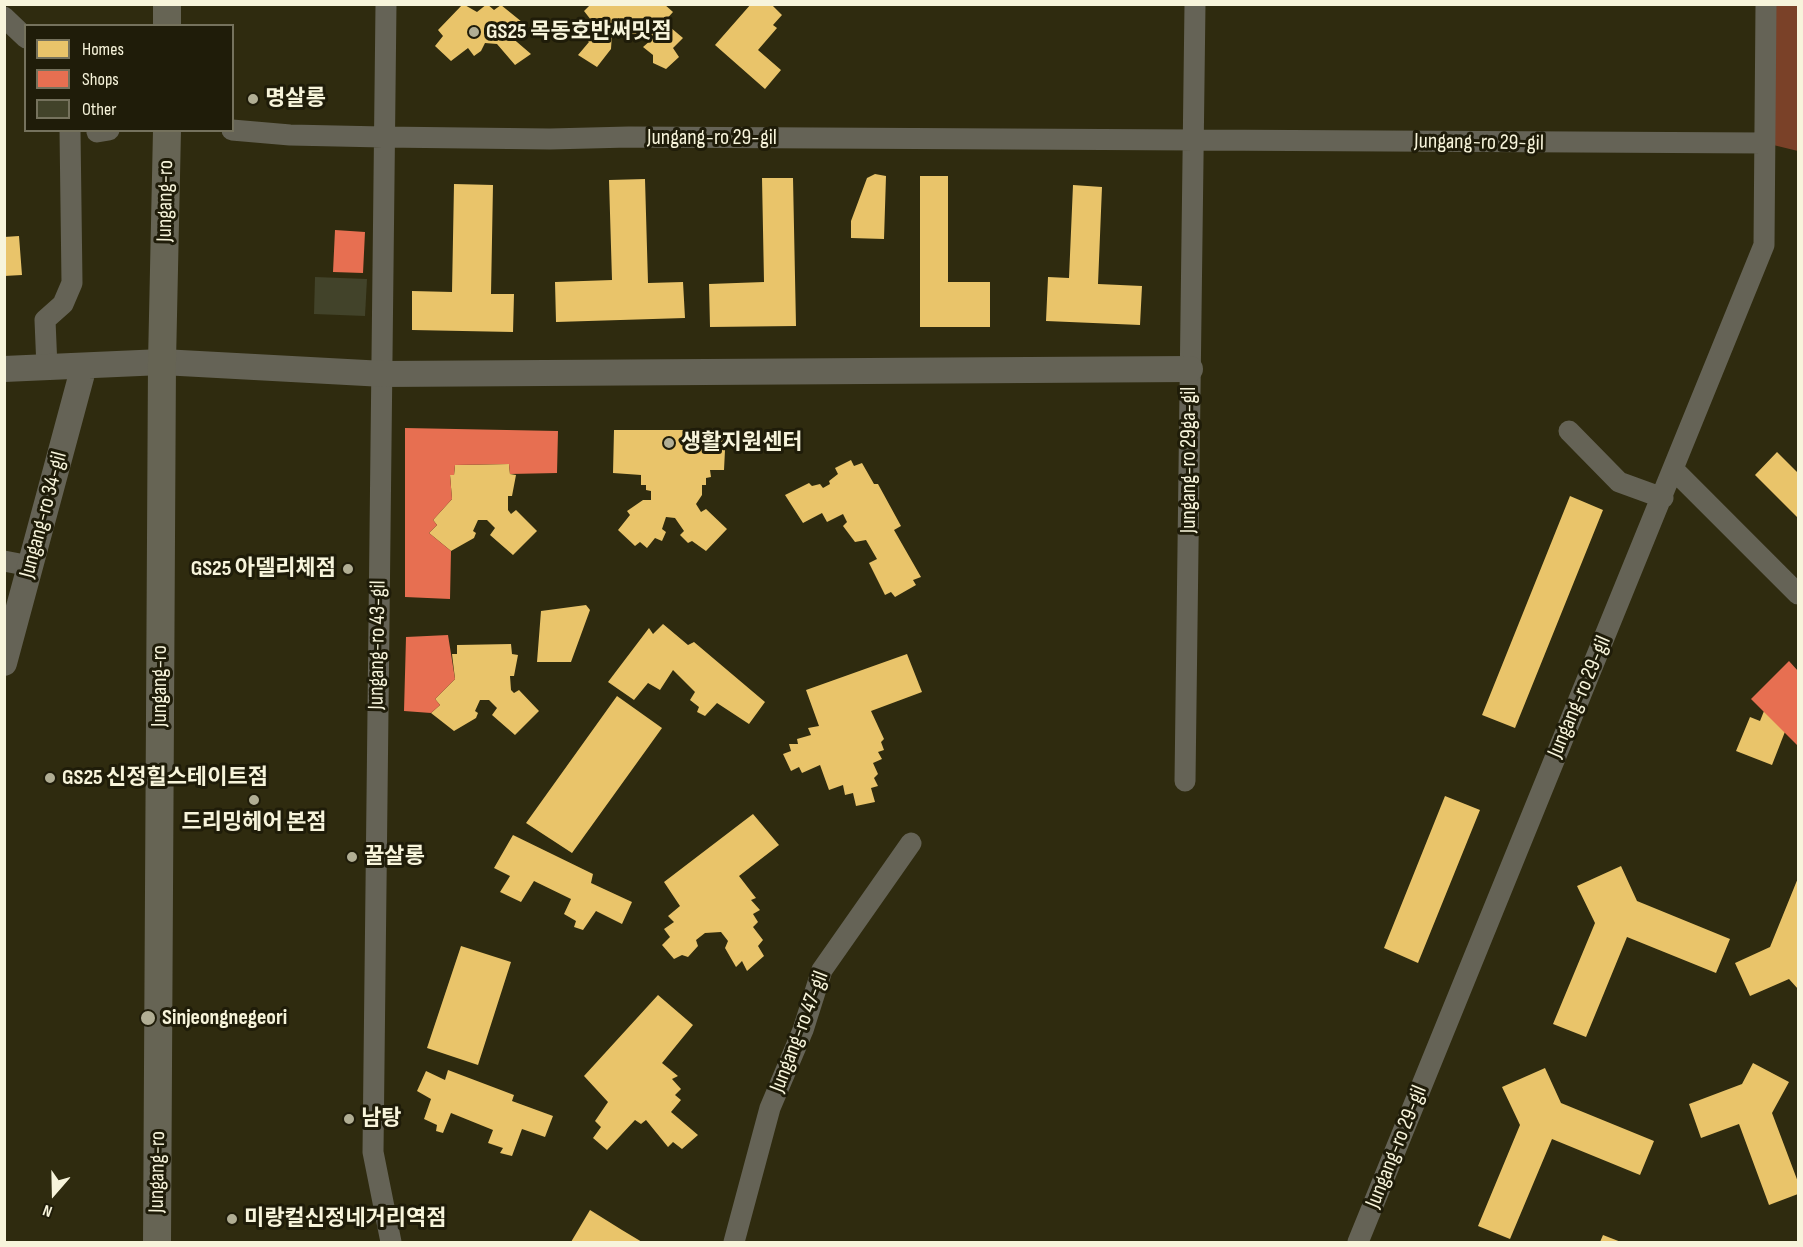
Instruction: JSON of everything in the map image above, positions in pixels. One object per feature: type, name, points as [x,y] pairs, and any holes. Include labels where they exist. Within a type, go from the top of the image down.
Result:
[{"type":"main road","points":[[167,4],[167,24]]},
{"type":"main road","name":"Jungang-ro","points":[[157,1242],[162,362],[167,132]]},
{"type":"street","name":"Jungang-ro 43-gil","points":[[386,4],[383,137],[384,374],[373,1152],[391,1242]]},
{"type":"street","points":[[1192,140],[1195,4]]},
{"type":"street","name":"Jungang-ro 29-gil","points":[[1358,1242],[1663,498],[1764,245],[1766,4]]},
{"type":"street","points":[[4,17],[24,36]]},
{"type":"street","name":"Jungang-ro 29-gil","points":[[234,130],[290,135],[383,137],[1765,143]]},
{"type":"street","points":[[47,368],[45,320],[63,304],[72,283],[70,132]]},
{"type":"street","name":"Jungang-ro 29ga-gil","points":[[1185,781],[1192,140]]},
{"type":"street","points":[[4,369],[162,362],[384,374],[1190,369]]},
{"type":"street","name":"Jungang-ro 34-gil","points":[[4,663],[84,366]]},
{"type":"street","points":[[1569,431],[1619,482],[1663,498]]},
{"type":"street","points":[[1674,470],[1798,594]]},
{"type":"street","points":[[4,561],[30,566]]},
{"type":"street","name":"Jungang-ro 47-gil","points":[[734,1242],[770,1108],[802,1029],[822,970],[911,843]]},
{"type":"shaded area","points":[[1766,5],[1798,5],[1798,151],[1765,143]]},
{"type":"building: Homes","points":[[463,4],[477,12],[487,4],[494,10],[501,5],[522,22],[510,36],[531,54],[515,65],[497,44],[485,43],[481,51],[474,56],[468,48],[451,61],[435,46],[443,36],[438,30]]},
{"type":"building: Homes","points":[[591,4],[664,4],[673,12],[664,22],[683,38],[673,48],[679,57],[666,69],[653,63],[653,55],[643,47],[651,40],[640,34],[612,34],[611,49],[597,67],[578,55],[589,42],[580,33],[591,20],[584,11]]},
{"type":"building: Homes","points":[[751,4],[771,4],[782,15],[773,25],[777,28],[758,50],[781,70],[765,89],[715,45]]},
{"type":"building: Homes","points":[[875,174],[886,176],[884,239],[851,238],[851,221],[867,178]]},
{"type":"building: Homes","points":[[920,176],[948,176],[948,282],[990,282],[990,327],[920,327]]},
{"type":"building: Homes","points":[[762,178],[793,178],[796,326],[710,327],[709,284],[764,282]]},
{"type":"building: Homes","points":[[645,179],[648,283],[683,282],[685,318],[556,322],[555,282],[612,280],[609,180]]},
{"type":"building: Homes","points":[[454,184],[493,185],[491,294],[514,294],[513,332],[412,330],[412,291],[452,292]]},
{"type":"building: Homes","points":[[1073,185],[1102,187],[1098,284],[1142,286],[1140,325],[1046,321],[1048,277],[1069,278]]},
{"type":"building: Homes","points":[[19,236],[22,275],[4,276],[4,237]]},
{"type":"building: Homes","points":[[614,430],[726,430],[724,470],[710,470],[711,477],[706,478],[706,485],[702,485],[702,495],[696,504],[701,512],[706,509],[727,529],[706,551],[692,541],[688,543],[680,535],[684,531],[675,518],[666,517],[662,529],[666,532],[662,541],[655,538],[647,548],[640,542],[635,546],[618,530],[630,515],[627,511],[643,500],[651,500],[651,491],[646,490],[646,485],[641,485],[641,475],[613,473]]},
{"type":"building: Homes","points":[[1777,452],[1798,473],[1798,518],[1755,475]]},
{"type":"building: Homes","points":[[851,460],[854,466],[862,463],[874,484],[878,484],[901,526],[894,530],[921,577],[913,580],[916,585],[895,597],[891,592],[885,595],[869,563],[877,559],[866,540],[855,542],[843,526],[847,522],[843,514],[827,522],[822,513],[803,523],[785,495],[809,483],[812,486],[820,484],[823,488],[830,484],[829,481],[838,474],[835,468]]},
{"type":"building: Homes","points":[[509,464],[510,474],[516,475],[512,496],[508,496],[508,510],[511,514],[516,510],[537,531],[513,555],[490,535],[495,528],[487,520],[478,520],[473,531],[476,533],[474,538],[451,551],[429,533],[437,525],[433,520],[452,499],[450,475],[454,475],[455,465]]},
{"type":"building: Homes","points":[[1570,496],[1603,510],[1515,728],[1482,715]]},
{"type":"building: Homes","points":[[586,605],[590,610],[571,662],[537,662],[541,611]]},
{"type":"building: Homes","points":[[663,624],[688,645],[694,642],[765,702],[749,724],[717,703],[705,716],[697,712],[699,707],[690,700],[695,692],[673,670],[660,690],[648,683],[634,700],[608,682],[649,628],[653,634]]},
{"type":"building: Homes","points":[[511,644],[512,654],[518,655],[514,676],[510,676],[511,690],[514,693],[519,690],[539,711],[515,735],[492,715],[497,708],[489,700],[480,700],[475,711],[478,713],[476,718],[454,731],[431,713],[440,705],[435,699],[455,679],[452,654],[457,654],[457,645]]},
{"type":"building: Homes","points":[[907,654],[922,692],[871,711],[884,739],[881,742],[884,750],[878,752],[882,759],[873,763],[878,774],[874,778],[878,786],[871,788],[875,802],[856,806],[853,793],[845,795],[843,785],[829,790],[820,765],[802,773],[799,767],[791,771],[783,754],[791,751],[789,744],[798,744],[797,739],[811,735],[808,728],[819,726],[806,690]]},
{"type":"building: Homes","points":[[1788,668],[1798,678],[1798,714],[1788,724],[1772,765],[1736,751],[1750,717],[1760,721],[1764,711],[1755,701]]},
{"type":"building: Homes","points":[[617,696],[662,728],[572,853],[526,823]]},
{"type":"building: Homes","points":[[1445,796],[1480,810],[1418,963],[1384,948]]},
{"type":"building: Homes","points":[[753,814],[779,845],[739,876],[756,898],[751,900],[760,910],[753,914],[758,922],[753,927],[763,940],[758,946],[764,956],[747,971],[742,961],[736,967],[725,948],[728,941],[721,932],[705,933],[696,940],[698,946],[688,957],[682,955],[674,959],[662,945],[670,937],[664,929],[674,922],[668,916],[680,906],[664,882]]},
{"type":"building: Homes","points":[[513,835],[593,874],[591,883],[632,902],[622,924],[596,911],[583,930],[574,927],[576,921],[564,914],[571,899],[534,881],[521,902],[500,892],[510,876],[494,868]]},
{"type":"building: Homes","points":[[1621,866],[1637,901],[1730,939],[1716,973],[1627,937],[1586,1037],[1553,1024],[1595,923],[1577,886]]},
{"type":"building: Homes","points":[[1798,878],[1798,989],[1789,979],[1750,996],[1735,963],[1770,947]]},
{"type":"building: Homes","points":[[461,946],[511,962],[478,1065],[427,1048]]},
{"type":"building: Homes","points":[[658,995],[693,1025],[662,1063],[678,1076],[672,1079],[681,1089],[675,1095],[681,1100],[671,1112],[698,1135],[682,1149],[673,1142],[668,1147],[646,1120],[641,1124],[635,1120],[607,1150],[593,1138],[601,1127],[595,1121],[608,1102],[584,1076]]},
{"type":"building: Homes","points":[[1753,1063],[1789,1082],[1772,1113],[1798,1182],[1798,1194],[1769,1205],[1739,1124],[1701,1138],[1689,1104],[1742,1084]]},
{"type":"building: Homes","points":[[1545,1068],[1561,1103],[1654,1141],[1640,1175],[1552,1139],[1510,1239],[1478,1226],[1520,1125],[1502,1087]]},
{"type":"building: Homes","points":[[448,1070],[514,1095],[512,1101],[553,1116],[545,1137],[522,1129],[512,1156],[500,1153],[503,1148],[488,1143],[493,1130],[451,1113],[443,1133],[436,1131],[437,1125],[424,1119],[431,1099],[417,1091],[426,1071],[445,1080]]},
{"type":"building: Homes","points":[[590,1210],[622,1230],[642,1242],[571,1242]]},
{"type":"building: Homes","points":[[1603,1235],[1621,1242],[1600,1242]]},
{"type":"building: Shops","points":[[335,230],[365,232],[363,273],[333,272]]},
{"type":"building: Shops","points":[[405,428],[558,431],[557,473],[510,474],[509,464],[455,465],[454,475],[450,475],[452,499],[433,520],[437,525],[429,533],[451,551],[450,599],[405,597]]},
{"type":"building: Shops","points":[[448,635],[455,679],[435,699],[440,705],[431,713],[404,711],[406,637]]},
{"type":"building: Shops","points":[[1789,661],[1798,671],[1798,746],[1751,699]]},
{"type":"building: Other","points":[[315,277],[367,279],[365,316],[314,314]]},
{"type":"place","name":"GS25 목동호반써밋점","points":[[474,32]]},
{"type":"place","name":"명살롱","points":[[253,99]]},
{"type":"place","name":"생활지원센터","points":[[669,443]]},
{"type":"place","name":"GS25 아델리체점","points":[[348,569]]},
{"type":"place","name":"GS25 신정힐스테이트점","points":[[50,778]]},
{"type":"place","name":"드리밍헤어 본점","points":[[254,800]]},
{"type":"place","name":"꿀살롱","points":[[352,857]]},
{"type":"place","name":"Sinjeongnegeori","points":[[148,1018]]},
{"type":"place","name":"남탕","points":[[349,1119]]},
{"type":"place","name":"미랑컬신정네거리역점","points":[[232,1219]]}]
